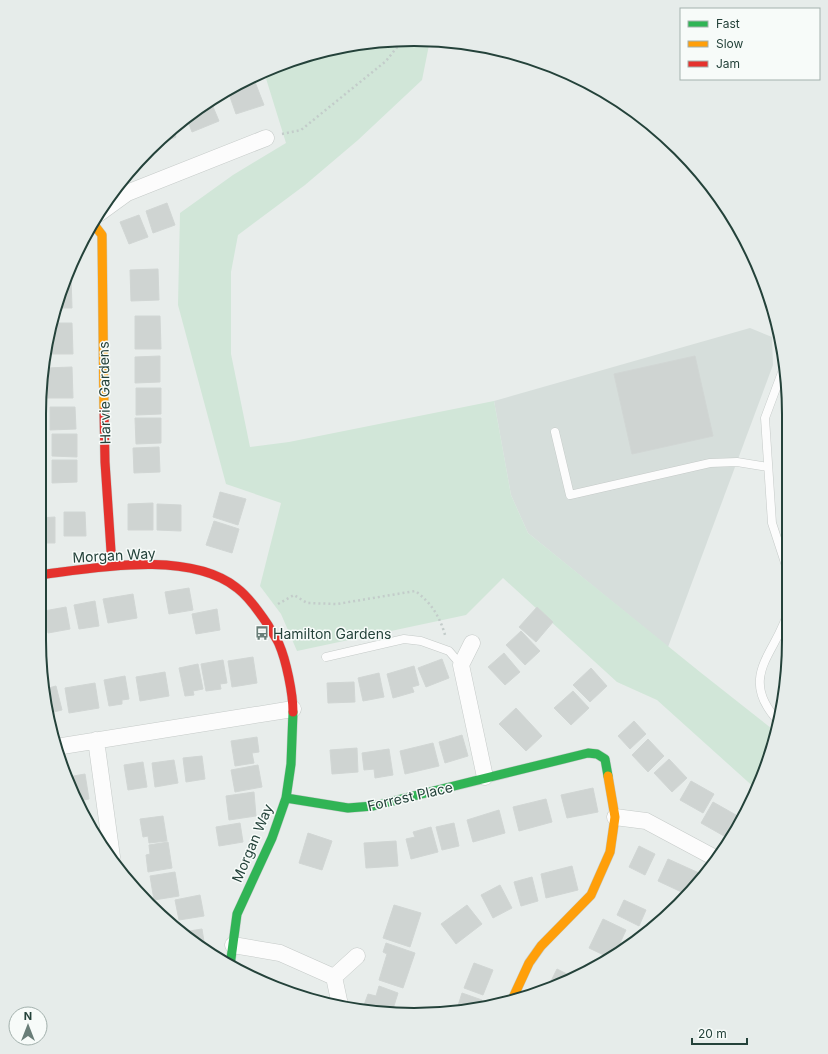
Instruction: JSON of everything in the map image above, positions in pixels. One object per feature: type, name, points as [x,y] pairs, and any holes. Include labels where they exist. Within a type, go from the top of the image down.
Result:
[{"type":"street","points":[[113,203],[126,193],[266,138]]},
{"type":"street","name":"Harvie Gardens","points":[[96,228],[102,235],[105,462],[112,566]]},
{"type":"street","name":"Morgan Way","points":[[46,575],[112,566],[184,566],[211,574],[237,588],[261,615],[279,644],[288,677],[292,709],[291,764],[286,798],[272,838],[237,914],[231,959]]},
{"type":"street","points":[[472,643],[462,665],[485,777]]},
{"type":"street","points":[[62,746],[292,709]]},
{"type":"street","points":[[96,740],[111,848]]},
{"type":"street","name":"Forrest Place","points":[[286,798],[348,808],[373,806],[581,754],[596,753],[605,759],[615,817],[610,852],[590,895],[541,946],[529,963],[517,993]]},
{"type":"street","points":[[615,817],[646,821],[712,856]]},
{"type":"street","points":[[233,945],[280,953],[334,977]]},
{"type":"street","points":[[334,977],[357,956]]},
{"type":"street","points":[[334,977],[339,1000]]},
{"type":"lane","points":[[780,378],[765,418],[772,523],[782,554]]},
{"type":"lane","points":[[555,432],[570,496],[710,463],[737,462],[768,467]]},
{"type":"lane","points":[[774,716],[769,711],[763,697],[760,681],[761,667],[782,623]]},
{"type":"lane","points":[[326,657],[404,639],[421,641],[450,651],[462,665]]},
{"type":"path","points":[[266,138],[301,130],[386,61],[397,47]]},
{"type":"path","points":[[261,615],[294,595],[307,603],[337,604],[415,591],[426,598],[441,621],[450,651]]},
{"type":"shaded area","points":[[750,328],[772,337],[773,365],[668,647],[528,533],[511,495],[494,401]]},
{"type":"green space","points":[[390,47],[429,47],[422,80],[358,140],[305,185],[238,235],[231,272],[231,354],[250,447],[289,442],[494,401],[511,495],[528,533],[771,728],[752,785],[657,700],[617,682],[503,578],[466,615],[297,651],[281,614],[260,586],[281,503],[226,484],[178,305],[180,213],[233,175],[286,143],[266,77],[296,66],[342,53]]},
{"type":"building","points":[[255,82],[264,105],[236,114],[230,95]]},
{"type":"building","points":[[213,106],[219,121],[192,132],[189,123]]},
{"type":"building","points":[[175,134],[176,137],[168,140]]},
{"type":"building","points":[[167,203],[175,225],[153,233],[146,211]]},
{"type":"building","points":[[139,215],[148,237],[129,244],[120,222]]},
{"type":"building","points":[[158,269],[159,300],[131,301],[130,270]]},
{"type":"building","points":[[71,281],[72,308],[62,308]]},
{"type":"building","points":[[135,316],[160,316],[161,349],[135,349]]},
{"type":"building","points":[[58,323],[72,323],[73,354],[51,354]]},
{"type":"building","points":[[160,356],[160,382],[135,383],[135,357]]},
{"type":"building","points":[[695,356],[713,436],[632,454],[614,374]]},
{"type":"building","points":[[72,367],[73,398],[47,398],[49,368]]},
{"type":"building","points":[[136,388],[161,388],[161,414],[136,415]]},
{"type":"building","points":[[50,407],[75,407],[76,429],[50,430]]},
{"type":"building","points":[[135,418],[161,418],[161,443],[136,444]]},
{"type":"building","points":[[52,434],[77,434],[77,457],[52,456]]},
{"type":"building","points":[[159,447],[160,472],[134,473],[133,448]]},
{"type":"building","points":[[52,460],[77,460],[77,482],[52,483]]},
{"type":"building","points":[[220,492],[246,499],[238,525],[213,517]]},
{"type":"building","points":[[153,503],[153,530],[128,530],[128,504]]},
{"type":"building","points":[[157,504],[181,505],[181,531],[157,530]]},
{"type":"building","points":[[64,512],[85,512],[86,536],[64,536]]},
{"type":"building","points":[[55,517],[55,543],[46,543],[46,518]]},
{"type":"building","points":[[214,521],[239,529],[232,553],[206,545]]},
{"type":"building","points":[[189,588],[193,610],[169,614],[165,592]]},
{"type":"building","points":[[133,594],[137,618],[108,623],[103,599]]},
{"type":"building","points":[[95,601],[99,626],[79,629],[74,605]]},
{"type":"building","points":[[66,607],[70,629],[48,633],[46,611]]},
{"type":"building","points":[[537,607],[553,622],[536,642],[519,627]]},
{"type":"building","points":[[217,609],[220,630],[196,634],[192,614]]},
{"type":"building","points":[[521,631],[540,651],[525,665],[506,645]]},
{"type":"building","points":[[504,653],[520,672],[505,685],[488,667]]},
{"type":"building","points":[[253,657],[257,683],[232,687],[228,661]]},
{"type":"building","points":[[442,659],[449,678],[426,687],[418,668]]},
{"type":"building","points":[[223,660],[227,683],[220,684],[221,689],[206,691],[201,664]]},
{"type":"building","points":[[198,664],[203,689],[193,691],[194,695],[185,696],[179,668]]},
{"type":"building","points":[[414,666],[419,685],[412,687],[414,692],[393,698],[387,674]]},
{"type":"building","points":[[591,668],[607,686],[590,702],[573,685]]},
{"type":"building","points":[[165,672],[169,696],[140,701],[136,677]]},
{"type":"building","points":[[379,673],[384,697],[363,701],[358,678]]},
{"type":"building","points":[[125,676],[129,699],[122,700],[122,704],[109,706],[104,680]]},
{"type":"building","points":[[354,682],[355,702],[328,703],[327,683]]},
{"type":"building","points":[[95,683],[99,708],[69,713],[65,688]]},
{"type":"building","points":[[56,686],[62,710],[53,712],[49,688]]},
{"type":"building","points":[[573,691],[589,708],[571,725],[554,708]]},
{"type":"building","points":[[516,708],[542,736],[526,751],[499,724]]},
{"type":"building","points":[[634,721],[646,734],[630,749],[618,736]]},
{"type":"building","points":[[462,735],[468,756],[445,763],[439,742]]},
{"type":"building","points":[[257,737],[259,752],[252,753],[254,763],[235,766],[231,741]]},
{"type":"building","points":[[648,739],[664,756],[648,772],[632,755]]},
{"type":"building","points":[[433,743],[439,766],[405,774],[400,751]]},
{"type":"building","points":[[357,748],[358,772],[332,774],[330,750]]},
{"type":"building","points":[[389,749],[393,775],[375,778],[374,769],[364,770],[362,753]]},
{"type":"building","points":[[202,756],[205,779],[186,782],[183,758]]},
{"type":"building","points":[[669,759],[687,778],[672,792],[654,773]]},
{"type":"building","points":[[174,760],[178,783],[155,787],[152,763]]},
{"type":"building","points":[[143,762],[147,787],[128,790],[124,765]]},
{"type":"building","points":[[258,765],[262,787],[235,792],[231,770]]},
{"type":"building","points":[[85,774],[89,799],[83,800],[72,776]]},
{"type":"building","points":[[691,781],[714,794],[703,813],[680,800]]},
{"type":"building","points":[[593,788],[598,812],[567,818],[561,795]]},
{"type":"building","points":[[254,792],[256,816],[229,820],[226,796]]},
{"type":"building","points":[[546,799],[552,822],[519,831],[513,807]]},
{"type":"building","points":[[713,802],[736,815],[724,836],[701,823]]},
{"type":"building","points":[[499,810],[505,833],[473,842],[467,820]]},
{"type":"building","points":[[163,816],[167,841],[149,843],[148,836],[143,837],[140,819]]},
{"type":"building","points":[[240,823],[243,842],[219,846],[216,827]]},
{"type":"building","points":[[454,823],[459,846],[442,850],[436,827]]},
{"type":"building","points":[[431,827],[438,852],[411,859],[406,839],[415,837],[413,832]]},
{"type":"building","points":[[308,833],[332,841],[322,870],[299,863]]},
{"type":"building","points":[[396,841],[398,866],[366,868],[364,843]]},
{"type":"building","points":[[168,842],[172,868],[148,872],[146,855],[150,854],[149,845]]},
{"type":"building","points":[[639,846],[655,854],[645,875],[629,867]]},
{"type":"building","points":[[668,859],[699,873],[682,892],[658,881]]},
{"type":"building","points":[[572,866],[578,890],[546,898],[541,874]]},
{"type":"building","points":[[175,872],[179,896],[154,900],[150,876]]},
{"type":"building","points":[[532,877],[538,901],[521,906],[514,882]]},
{"type":"building","points":[[500,885],[512,908],[493,918],[481,895]]},
{"type":"building","points":[[200,895],[204,916],[179,920],[175,900]]},
{"type":"building","points":[[624,900],[646,910],[639,926],[617,915]]},
{"type":"building","points":[[394,905],[421,913],[410,947],[383,938]]},
{"type":"building","points":[[467,905],[482,924],[456,944],[441,924]]},
{"type":"building","points":[[603,919],[626,930],[619,945],[604,955],[589,948]]},
{"type":"building","points":[[202,929],[204,942],[190,932],[189,931]]},
{"type":"building","points":[[386,943],[415,953],[403,988],[379,980],[387,954],[383,952]]},
{"type":"building","points":[[474,963],[493,970],[483,995],[464,988]]},
{"type":"building","points":[[557,969],[568,974],[555,980],[551,981]]},
{"type":"building","points":[[379,986],[398,993],[394,1007],[364,1005],[368,994],[376,996]]},
{"type":"building","points":[[462,993],[482,1000],[481,1002],[458,1005]]},
{"type":"traffic: fast","points":[[231,959],[237,914],[272,838],[286,798],[291,764],[293,712]]},
{"type":"traffic: fast","points":[[286,798],[348,808],[373,806],[588,753],[597,754],[605,759],[608,776]]},
{"type":"traffic: slow","points":[[96,228],[102,235],[104,411]]},
{"type":"traffic: slow","points":[[515,993],[529,963],[541,946],[591,895],[610,852],[615,817],[608,776]]},
{"type":"traffic: jam","points":[[104,411],[105,462],[112,566]]},
{"type":"traffic: jam","points":[[46,574],[114,566],[168,565],[194,569],[217,576],[237,588],[246,596],[268,625],[279,644],[289,677],[293,712]]},
{"type":"place","name":"Hamilton Gardens","points":[[262,633]]}]
